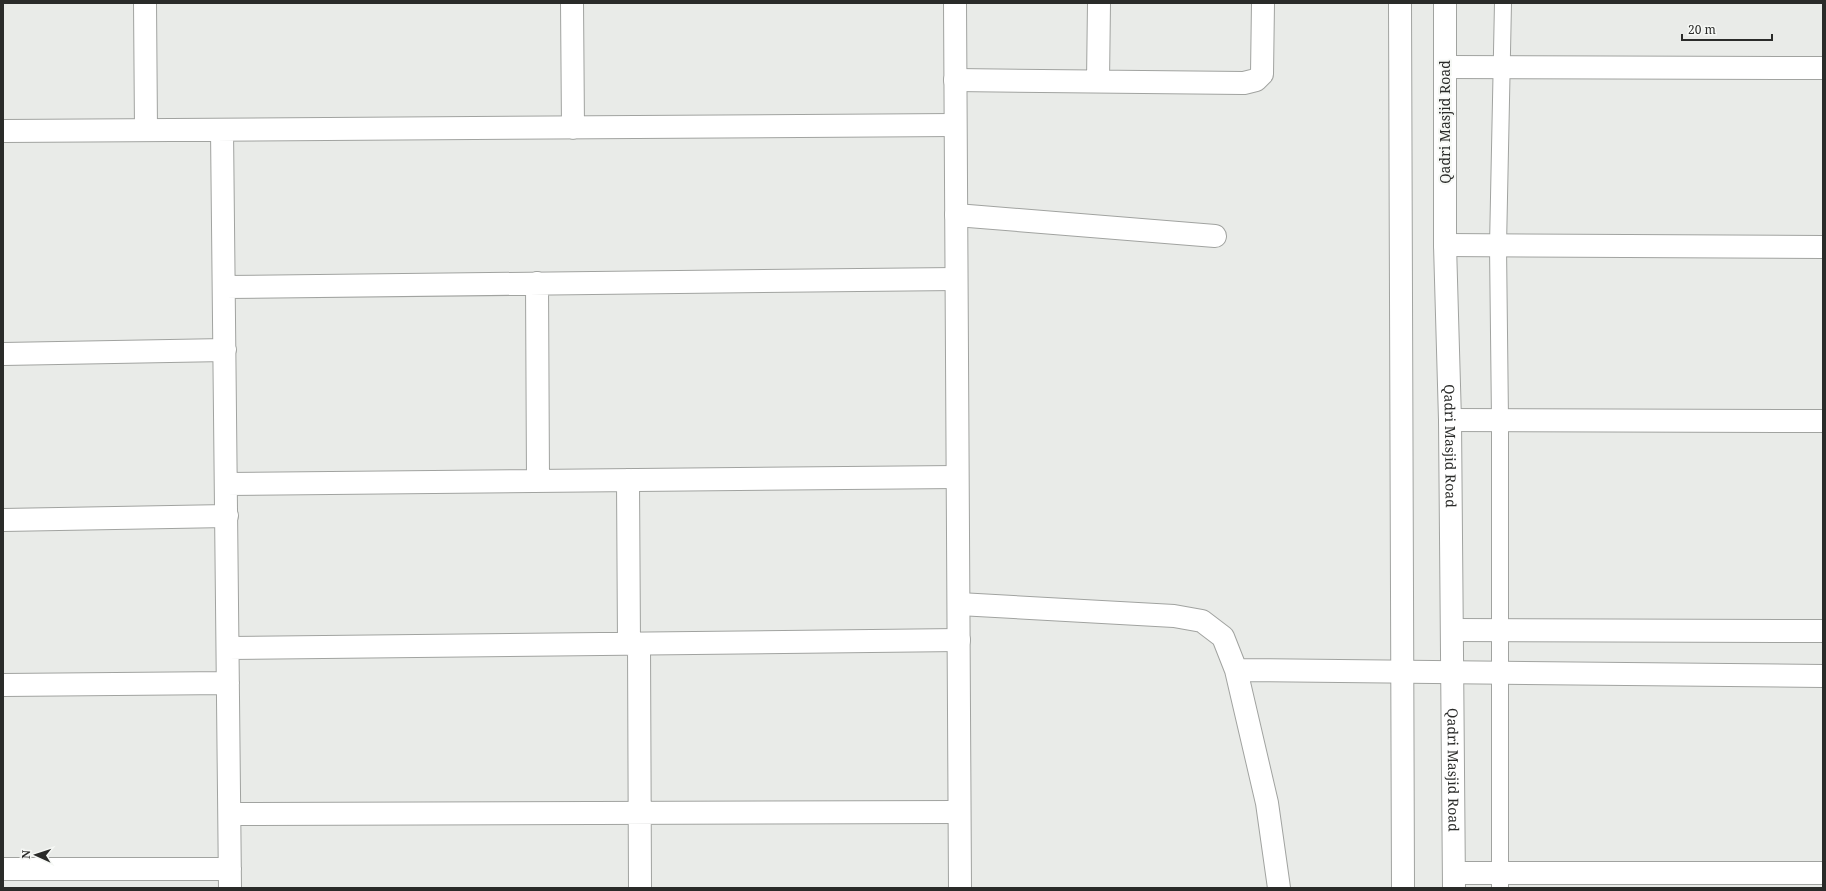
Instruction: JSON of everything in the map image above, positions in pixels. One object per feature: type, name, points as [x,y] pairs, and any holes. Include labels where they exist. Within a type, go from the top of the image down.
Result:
[{"type":"street","points":[[145,3],[146,130]]},
{"type":"street","points":[[572,3],[573,128]]},
{"type":"street","points":[[955,3],[960,888]]},
{"type":"street","points":[[1098,81],[1099,3]]},
{"type":"street","points":[[955,80],[1244,83],[1256,80],[1262,74],[1263,3]]},
{"type":"street","points":[[1400,3],[1401,672],[1403,888]]},
{"type":"street","name":"Qadri Masjid Road","points":[[1445,3],[1445,246],[1450,420],[1454,881]]},
{"type":"street","points":[[1446,67],[1823,68]]},
{"type":"street","points":[[3,131],[955,125]]},
{"type":"street","points":[[3,870],[230,878],[222,130]]},
{"type":"street","points":[[956,215],[1215,236]]},
{"type":"street","points":[[1445,246],[1823,247]]},
{"type":"street","points":[[224,286],[956,279]]},
{"type":"street","points":[[536,283],[538,481]]},
{"type":"street","points":[[3,354],[225,350]]},
{"type":"street","points":[[1450,420],[1823,421]]},
{"type":"street","points":[[226,484],[957,477]]},
{"type":"street","points":[[628,480],[640,813],[640,888]]},
{"type":"street","points":[[3,520],[227,516]]},
{"type":"street","points":[[959,604],[1174,616],[1202,621],[1223,637],[1236,670],[1267,803],[1279,888]]},
{"type":"street","points":[[1452,630],[1823,631]]},
{"type":"street","points":[[228,648],[959,640]]},
{"type":"street","points":[[1236,670],[1823,676]]},
{"type":"street","points":[[3,685],[228,683]]},
{"type":"street","points":[[230,814],[959,812]]},
{"type":"street","points":[[1454,881],[1823,873]]},
{"type":"lane","points":[[1500,881],[1500,420],[1498,246],[1503,68],[1503,3]]}]
